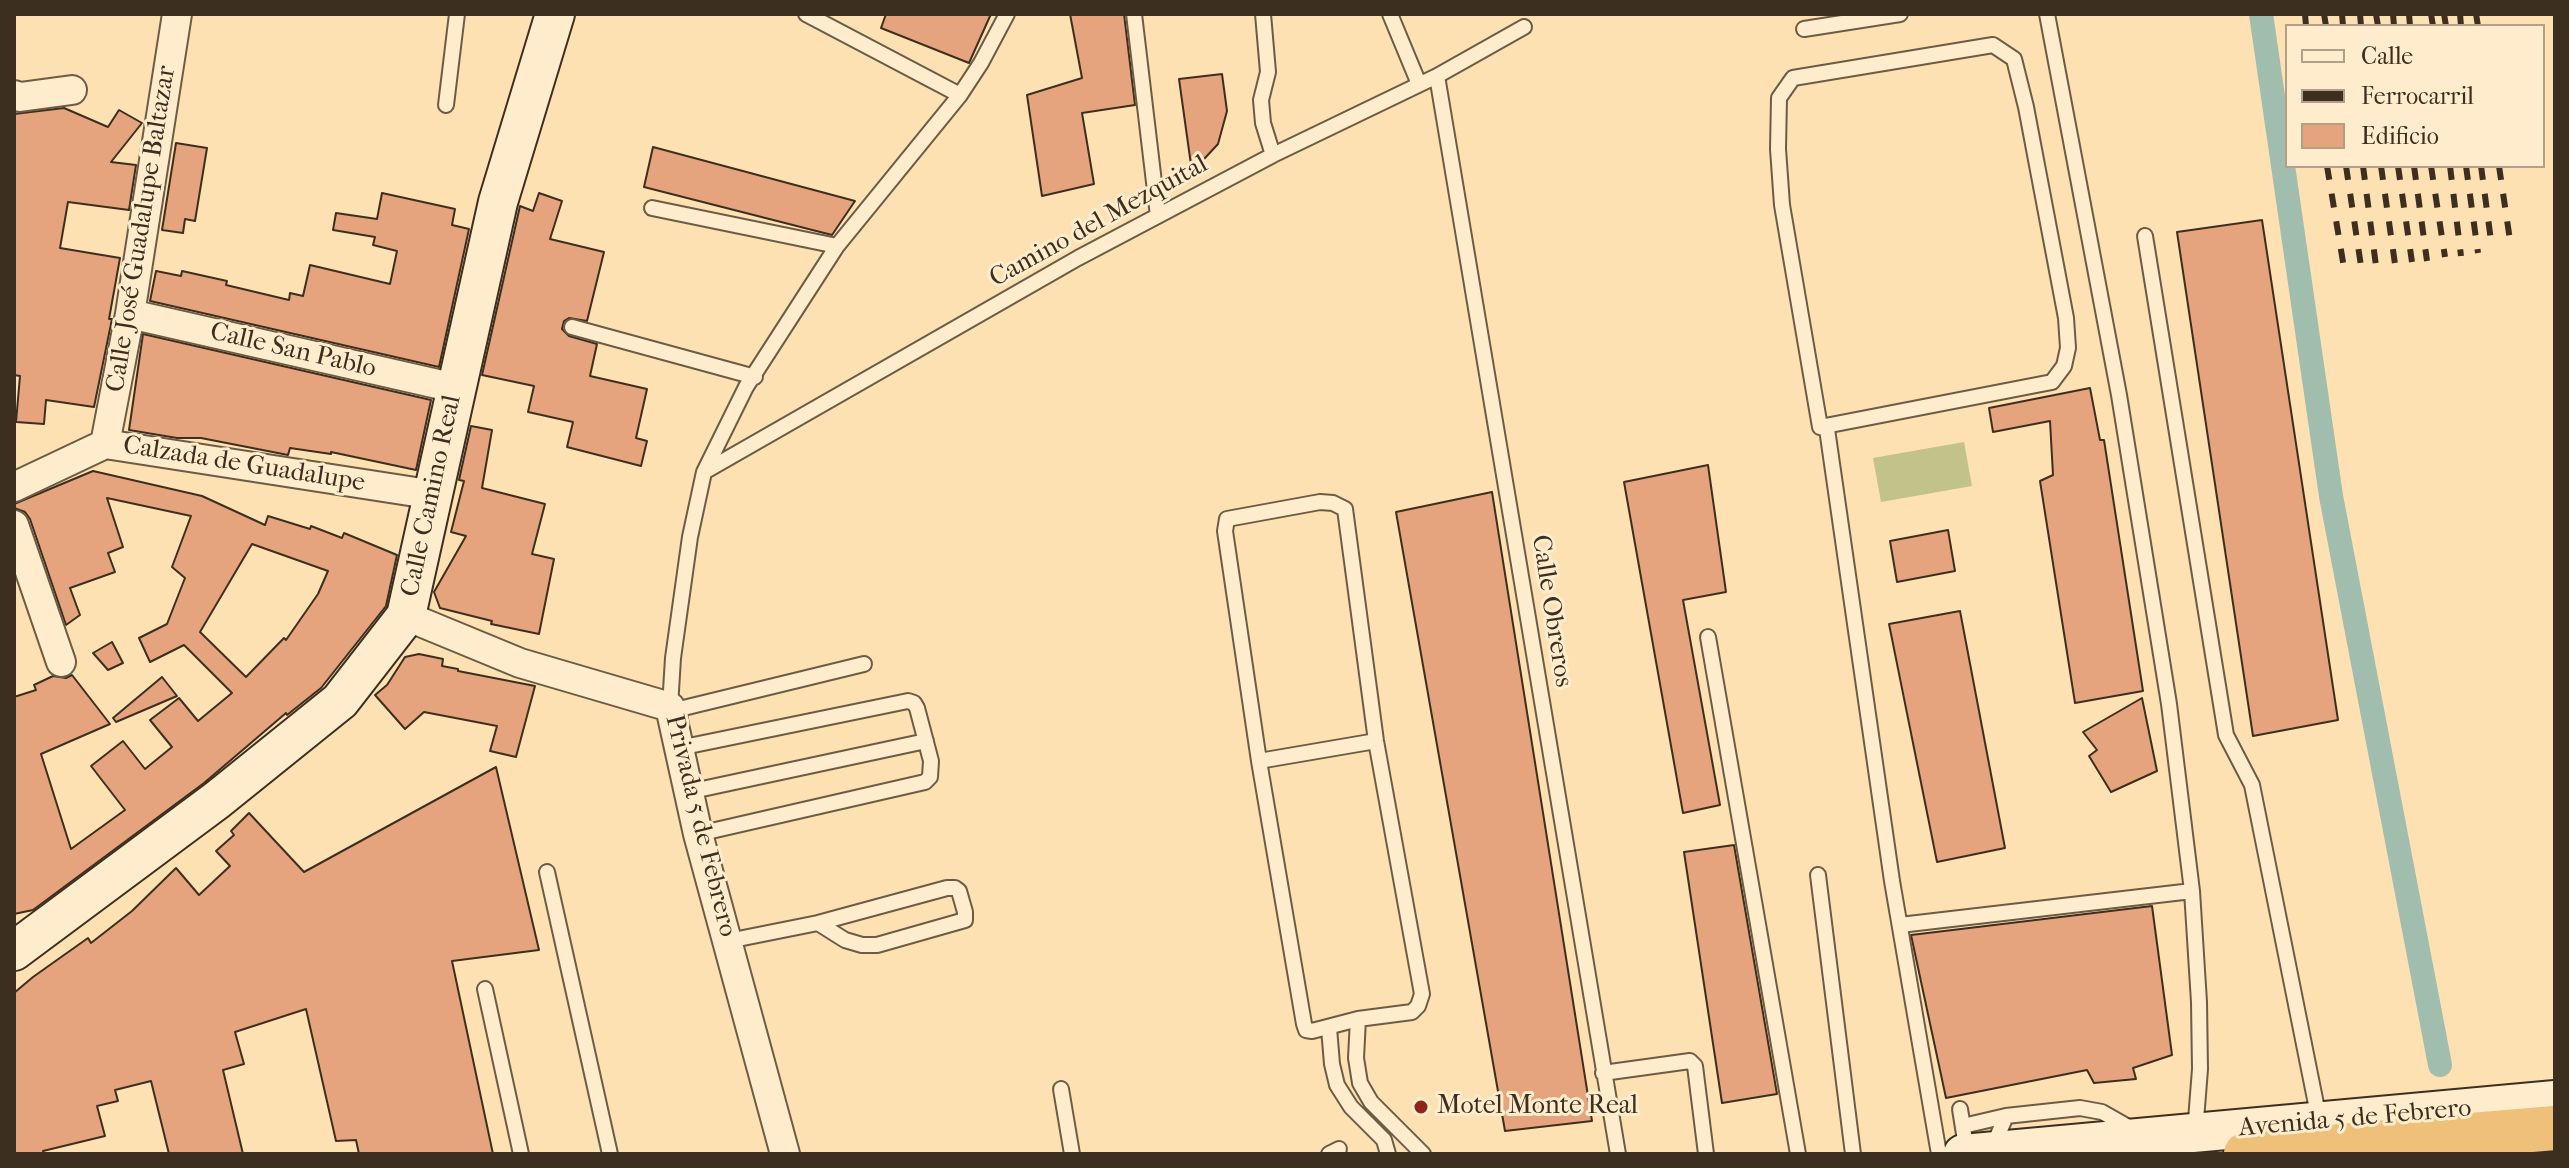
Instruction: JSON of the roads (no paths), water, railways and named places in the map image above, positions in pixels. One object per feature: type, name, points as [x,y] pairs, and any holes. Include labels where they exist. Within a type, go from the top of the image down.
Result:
[{"type":"highway","name":"Avenida 5 de Febrero","points":[[2246,1154],[2555,1128]]},
{"type":"street","name":"Calle José Guadalupe Baltazar","points":[[105,444],[130,314],[177,14]]},
{"type":"street","name":"Calle Camino Real","points":[[14,951],[217,800],[340,701],[406,616],[498,202],[555,14]]},
{"type":"street","points":[[14,95],[20,97],[72,90]]},
{"type":"street","name":"Calle San Pablo","points":[[130,314],[455,388]]},
{"type":"street","name":"Calzada de Guadalupe","points":[[14,487],[105,444],[435,495]]},
{"type":"street","points":[[14,525],[61,662]]},
{"type":"street","points":[[406,616],[520,663],[670,709]]},
{"type":"street","name":"Privada 5 de Febrero","points":[[670,709],[698,834],[785,1154]]},
{"type":"street","name":"Avenida 5 de Febrero","points":[[1971,1146],[2147,1137],[2555,1100]]},
{"type":"lane","points":[[446,105],[457,14]]},
{"type":"lane","points":[[806,14],[960,95]]},
{"type":"lane","name":"Privada 5 de Febrero","points":[[670,709],[673,658],[690,537],[704,472],[746,387],[837,246],[960,95],[1007,14]]},
{"type":"lane","points":[[1134,14],[1158,216]]},
{"type":"lane","points":[[1263,14],[1268,72],[1261,100],[1273,155]]},
{"type":"lane","points":[[1390,14],[1419,84]]},
{"type":"lane","points":[[1804,29],[1900,14]]},
{"type":"lane","points":[[2047,14],[2119,395],[2169,704],[2192,891],[2200,1069],[2195,1133]]},
{"type":"lane","name":"Camino del Mezquital","points":[[704,472],[1078,258],[1273,155],[1437,76],[1524,27]]},
{"type":"lane","points":[[1993,45],[2014,59],[2026,107],[2066,318],[2068,348],[2064,366],[2052,382],[1820,427],[1782,205],[1778,149],[1779,98],[1793,78],[1993,45]]},
{"type":"lane","name":"Calle Obreros","points":[[1437,76],[1618,1154]]},
{"type":"lane","points":[[652,208],[837,246]]},
{"type":"lane","points":[[2145,236],[2226,735],[2252,785],[2320,1123]]},
{"type":"lane","points":[[572,327],[755,377]]},
{"type":"lane","points":[[1820,427],[1827,429],[1900,925],[1939,1154]]},
{"type":"lane","points":[[1320,502],[1333,503],[1345,509],[1376,741],[1422,994],[1412,1012],[1306,1030],[1259,761],[1225,531],[1227,519],[1320,502]]},
{"type":"lane","points":[[1708,637],[1798,1154]]},
{"type":"lane","points":[[670,709],[864,664]]},
{"type":"lane","points":[[679,748],[908,701],[917,708],[931,761],[930,777],[925,782],[698,834]]},
{"type":"lane","points":[[688,792],[926,741]]},
{"type":"lane","points":[[1259,761],[1376,741]]},
{"type":"lane","points":[[547,872],[610,1154]]},
{"type":"lane","points":[[1818,875],[1853,1154]]},
{"type":"lane","points":[[728,941],[818,923],[947,888],[959,891],[965,912],[965,920],[877,945],[845,940],[818,923]]},
{"type":"lane","points":[[1900,925],[2192,891]]},
{"type":"lane","points":[[485,989],[521,1154]]},
{"type":"lane","points":[[1358,1019],[1356,1058],[1360,1083],[1371,1102],[1423,1154]]},
{"type":"lane","points":[[1329,1028],[1337,1085],[1351,1107],[1384,1140],[1388,1154]]},
{"type":"lane","points":[[1603,1073],[1690,1061],[1695,1066],[1706,1154]]},
{"type":"lane","points":[[1061,1089],[1072,1154]]},
{"type":"lane","points":[[1971,1146],[2006,1116],[2080,1108],[2102,1112],[2147,1137]]},
{"type":"lane","points":[[1960,1109],[1971,1146]]},
{"type":"lane","points":[[1971,1146],[2006,1116]]},
{"type":"waterway","points":[[2261,14],[2331,496],[2440,1065]]},
{"type":"railway","points":[[2305,14],[2306,24]]},
{"type":"railway","points":[[2324,14],[2326,24]]},
{"type":"railway","points":[[2342,14],[2343,24]]},
{"type":"railway","points":[[2360,14],[2361,24]]},
{"type":"railway","points":[[2376,14],[2378,24]]},
{"type":"railway","points":[[2393,14],[2394,24]]},
{"type":"railway","points":[[2409,14],[2410,24]]},
{"type":"railway","points":[[2431,14],[2433,24]]},
{"type":"railway","points":[[2444,14],[2446,24]]},
{"type":"railway","points":[[2460,14],[2461,24]]},
{"type":"railway","points":[[2476,14],[2478,24]]},
{"type":"railway","points":[[2327,168],[2344,268]]},
{"type":"railway","points":[[2346,168],[2361,266]]},
{"type":"railway","points":[[2363,168],[2376,266]]},
{"type":"railway","points":[[2381,168],[2395,264]]},
{"type":"railway","points":[[2398,168],[2412,262]]},
{"type":"railway","points":[[2414,168],[2427,261]]},
{"type":"railway","points":[[2431,168],[2445,257]]},
{"type":"railway","points":[[2450,168],[2461,256]]},
{"type":"railway","points":[[2466,168],[2478,253]]},
{"type":"railway","points":[[2481,168],[2492,248]]},
{"type":"railway","points":[[2499,168],[2511,247]]},
{"type":"place","name":"Motel Monte Real","points":[[1421,1107]]}]
